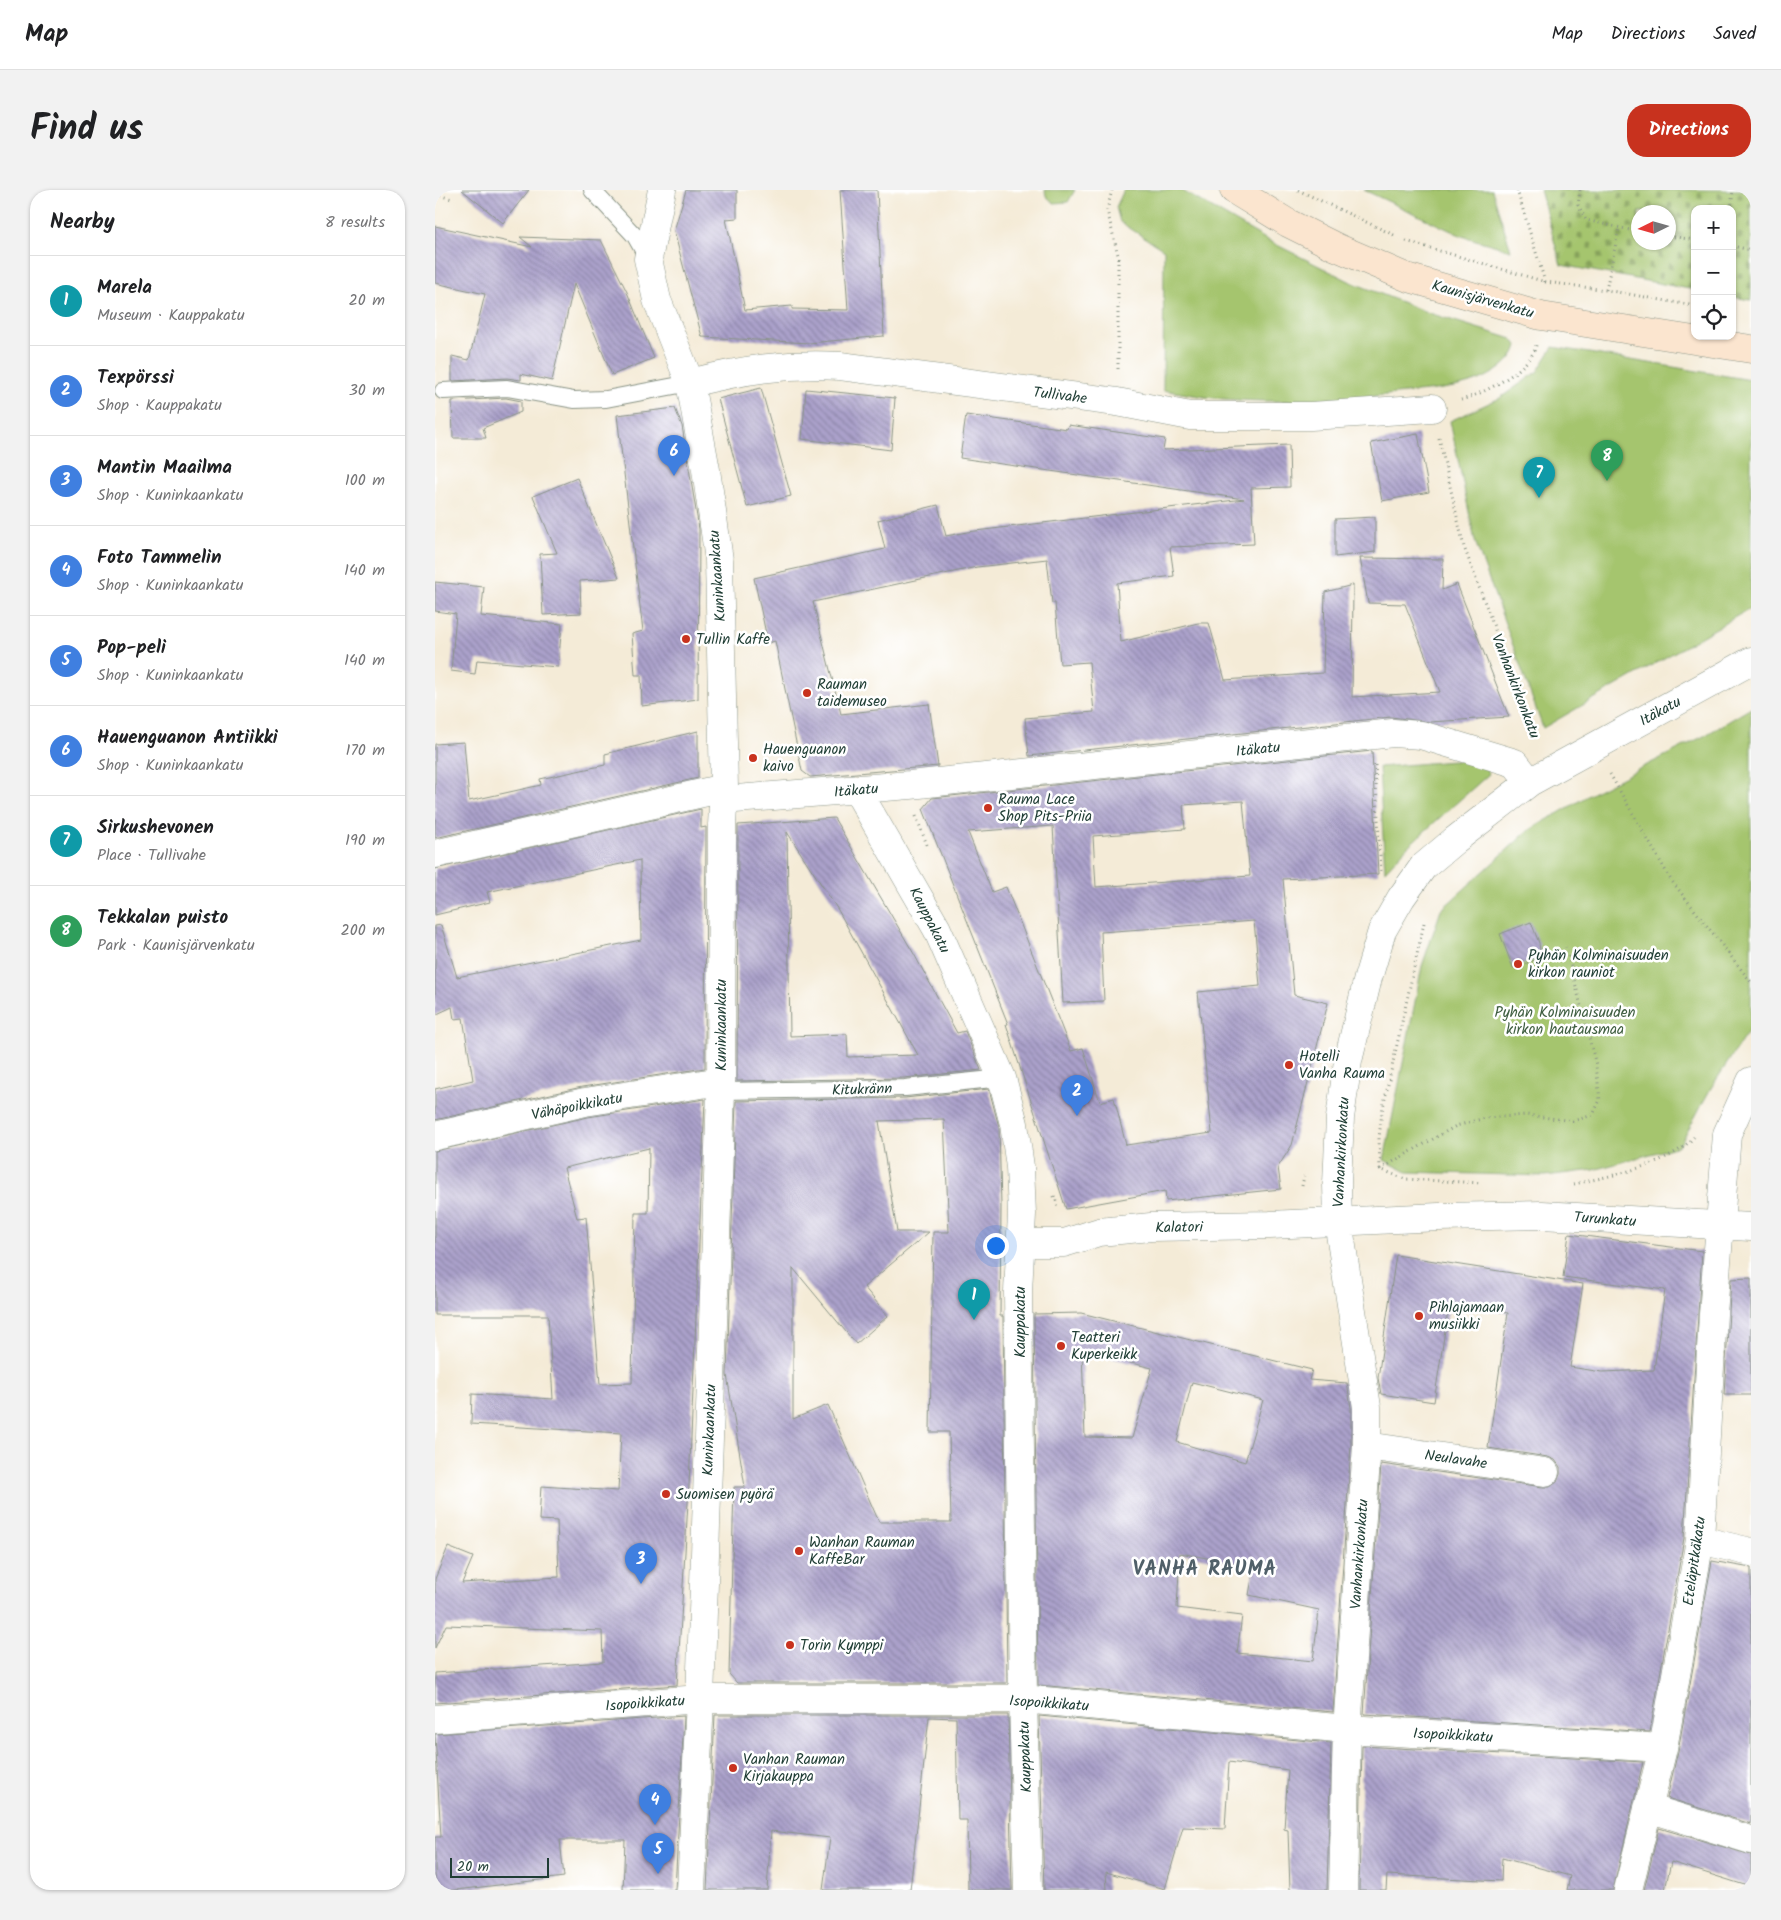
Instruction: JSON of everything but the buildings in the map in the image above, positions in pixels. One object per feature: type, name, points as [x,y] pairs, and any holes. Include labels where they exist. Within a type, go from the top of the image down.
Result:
[{"type":"main road","name":"Kaunisjärvenkatu","points":[[1234,190],[1288,223],[1406,277],[1541,316],[1751,348]]},
{"type":"street","points":[[648,259],[663,190]]},
{"type":"street","name":"Kuninkaankatu","points":[[648,259],[657,300],[690,383],[706,470],[719,560],[723,794],[721,1086],[700,1699],[691,1890]]},
{"type":"street","name":"Tullivahe","points":[[690,383],[740,371],[808,365],[840,366],[1117,402],[1189,416],[1311,416],[1432,408]]},
{"type":"street","name":"Itäkatu","points":[[435,854],[723,794],[857,790],[1393,733],[1421,735],[1515,763],[1530,782],[1751,661]]},
{"type":"street","name":"Vanhankirkonkatu","points":[[1343,1890],[1347,1729],[1367,1446],[1367,1407],[1338,1221],[1337,1184],[1340,1128],[1348,1062],[1368,978],[1382,931],[1401,898],[1423,867],[1530,782]]},
{"type":"street","name":"Kauppakatu","points":[[857,790],[937,929],[1002,1078],[1014,1124],[1020,1167],[1021,1243],[1018,1292],[1023,1700],[1028,1890]]},
{"type":"street","points":[[1721,1227],[1727,1134],[1751,1081]]},
{"type":"street","name":"Vähäpoikkikatu","points":[[435,1136],[585,1102],[721,1086]]},
{"type":"street","name":"Turunkatu","points":[[1338,1221],[1542,1215],[1751,1228]]},
{"type":"street","name":"Kalatori","points":[[1021,1243],[1064,1243],[1099,1232],[1151,1227],[1270,1225],[1338,1221]]},
{"type":"street","name":"Eteläpitkäkatu","points":[[1628,1890],[1663,1748],[1699,1540],[1713,1314],[1721,1227]]},
{"type":"street","name":"Neulavahe","points":[[1367,1446],[1545,1472]]},
{"type":"street","points":[[1699,1540],[1751,1552]]},
{"type":"street","name":"Isopoikkikatu","points":[[435,1719],[700,1699],[1023,1700],[1347,1729],[1663,1748]]},
{"type":"street","points":[[1648,1808],[1751,1840]]},
{"type":"lane","name":"Kuninkaankatu","points":[[592,190],[635,236],[648,259]]},
{"type":"lane","points":[[443,392],[507,388],[574,400],[606,400],[690,383]]},
{"type":"lane","name":"Kitukränn","points":[[721,1086],[905,1088],[1002,1078]]},
{"type":"path","points":[[1112,190],[1107,210],[1118,255],[1117,402]]},
{"type":"path","points":[[1298,190],[1405,241],[1546,282],[1606,290],[1691,305]]},
{"type":"path","points":[[1517,190],[1546,282]]},
{"type":"path","points":[[1580,190],[1578,205],[1586,220],[1631,230]]},
{"type":"path","points":[[1731,205],[1733,190]]},
{"type":"path","points":[[435,194],[452,199]]},
{"type":"path","points":[[1606,290],[1619,228]]},
{"type":"path","points":[[1676,237],[1691,239]]},
{"type":"path","points":[[1736,247],[1751,250]]},
{"type":"path","points":[[1432,408],[1475,397],[1521,369],[1535,350],[1541,316]]},
{"type":"path","name":"Vanhankirkonkatu","points":[[1432,408],[1464,547],[1540,748],[1530,782]]},
{"type":"path","points":[[1374,736],[1382,875]]},
{"type":"path","points":[[1607,769],[1671,880],[1751,982]]},
{"type":"path","points":[[1380,1169],[1379,1138],[1382,1112],[1427,914]]},
{"type":"path","points":[[1380,1169],[1456,1126],[1485,1118],[1527,1115],[1573,1121],[1593,1115],[1601,1100],[1596,1064],[1566,946]]},
{"type":"path","points":[[1572,1185],[1604,1178],[1671,1156],[1688,1145],[1701,1130]]},
{"type":"path","points":[[1380,1169],[1405,1179],[1484,1183]]},
{"type":"green space","points":[[1045,190],[1075,190],[1068,202],[1054,203],[1046,196]]},
{"type":"green space","points":[[1124,190],[1181,190],[1269,241],[1351,282],[1429,313],[1512,339],[1517,345],[1515,351],[1507,363],[1482,379],[1459,386],[1432,390],[1356,398],[1254,401],[1205,397],[1163,390],[1164,250],[1120,222],[1116,207]]},
{"type":"green space","points":[[1364,190],[1492,190],[1511,250],[1462,236]]},
{"type":"green space","points":[[1540,190],[1751,190],[1751,300],[1736,298],[1736,205],[1691,205],[1691,289],[1561,265]]},
{"type":"green space","points":[[1553,347],[1751,380],[1751,608],[1543,728],[1475,541],[1450,421],[1500,398],[1537,372]]},
{"type":"green space","name":"Pyhän Kolminaisuuden kirkon hautausmaa","points":[[1751,708],[1751,1027],[1711,1088],[1679,1146],[1594,1170],[1545,1176],[1407,1172],[1384,1160],[1422,966],[1441,910],[1528,831],[1596,791],[1704,736]]},
{"type":"green space","points":[[1466,760],[1485,768],[1489,774],[1408,846],[1385,871],[1379,767]]},
{"type":"place","name":"Hauenguanon Antiikki","points":[[674,476]]},
{"type":"place","name":"Tekkalan puisto","points":[[1607,481]]},
{"type":"place","name":"Sirkushevonen","points":[[1539,498]]},
{"type":"place","name":"Tullin Kaffe","points":[[686,639]]},
{"type":"place","name":"Rauman taidemuseo","points":[[807,693]]},
{"type":"place","name":"Hauenguanon kaivo","points":[[753,758]]},
{"type":"place","name":"Rauma Lace Shop Pits-Priia","points":[[988,808]]},
{"type":"place","name":"Pyhän Kolminaisuuden kirkon rauniot","points":[[1518,964]]},
{"type":"place","name":"Hotelli Vanha Rauma","points":[[1289,1065]]},
{"type":"place","name":"Texpörssi","points":[[1077,1116]]},
{"type":"place","name":"Pihlajamaan musiikki","points":[[1419,1316]]},
{"type":"place","name":"Marela","points":[[974,1320]]},
{"type":"place","name":"Teatteri Kuperkeikk","points":[[1061,1346]]},
{"type":"place","name":"Suomisen pyörä","points":[[666,1494]]},
{"type":"place","name":"Wanhan Rauman KaffeBar","points":[[799,1551]]},
{"type":"place","name":"Mantin Maailma","points":[[641,1584]]},
{"type":"place","name":"Torin Kymppi","points":[[790,1645]]},
{"type":"place","name":"Vanhan Rauman Kirjakauppa","points":[[733,1768]]},
{"type":"place","name":"Foto Tammelin","points":[[655,1825]]},
{"type":"place","name":"Pop-peli","points":[[658,1874]]},
{"type":"district","name":"VANHA RAUMA","points":[[1205,1568]]}]
